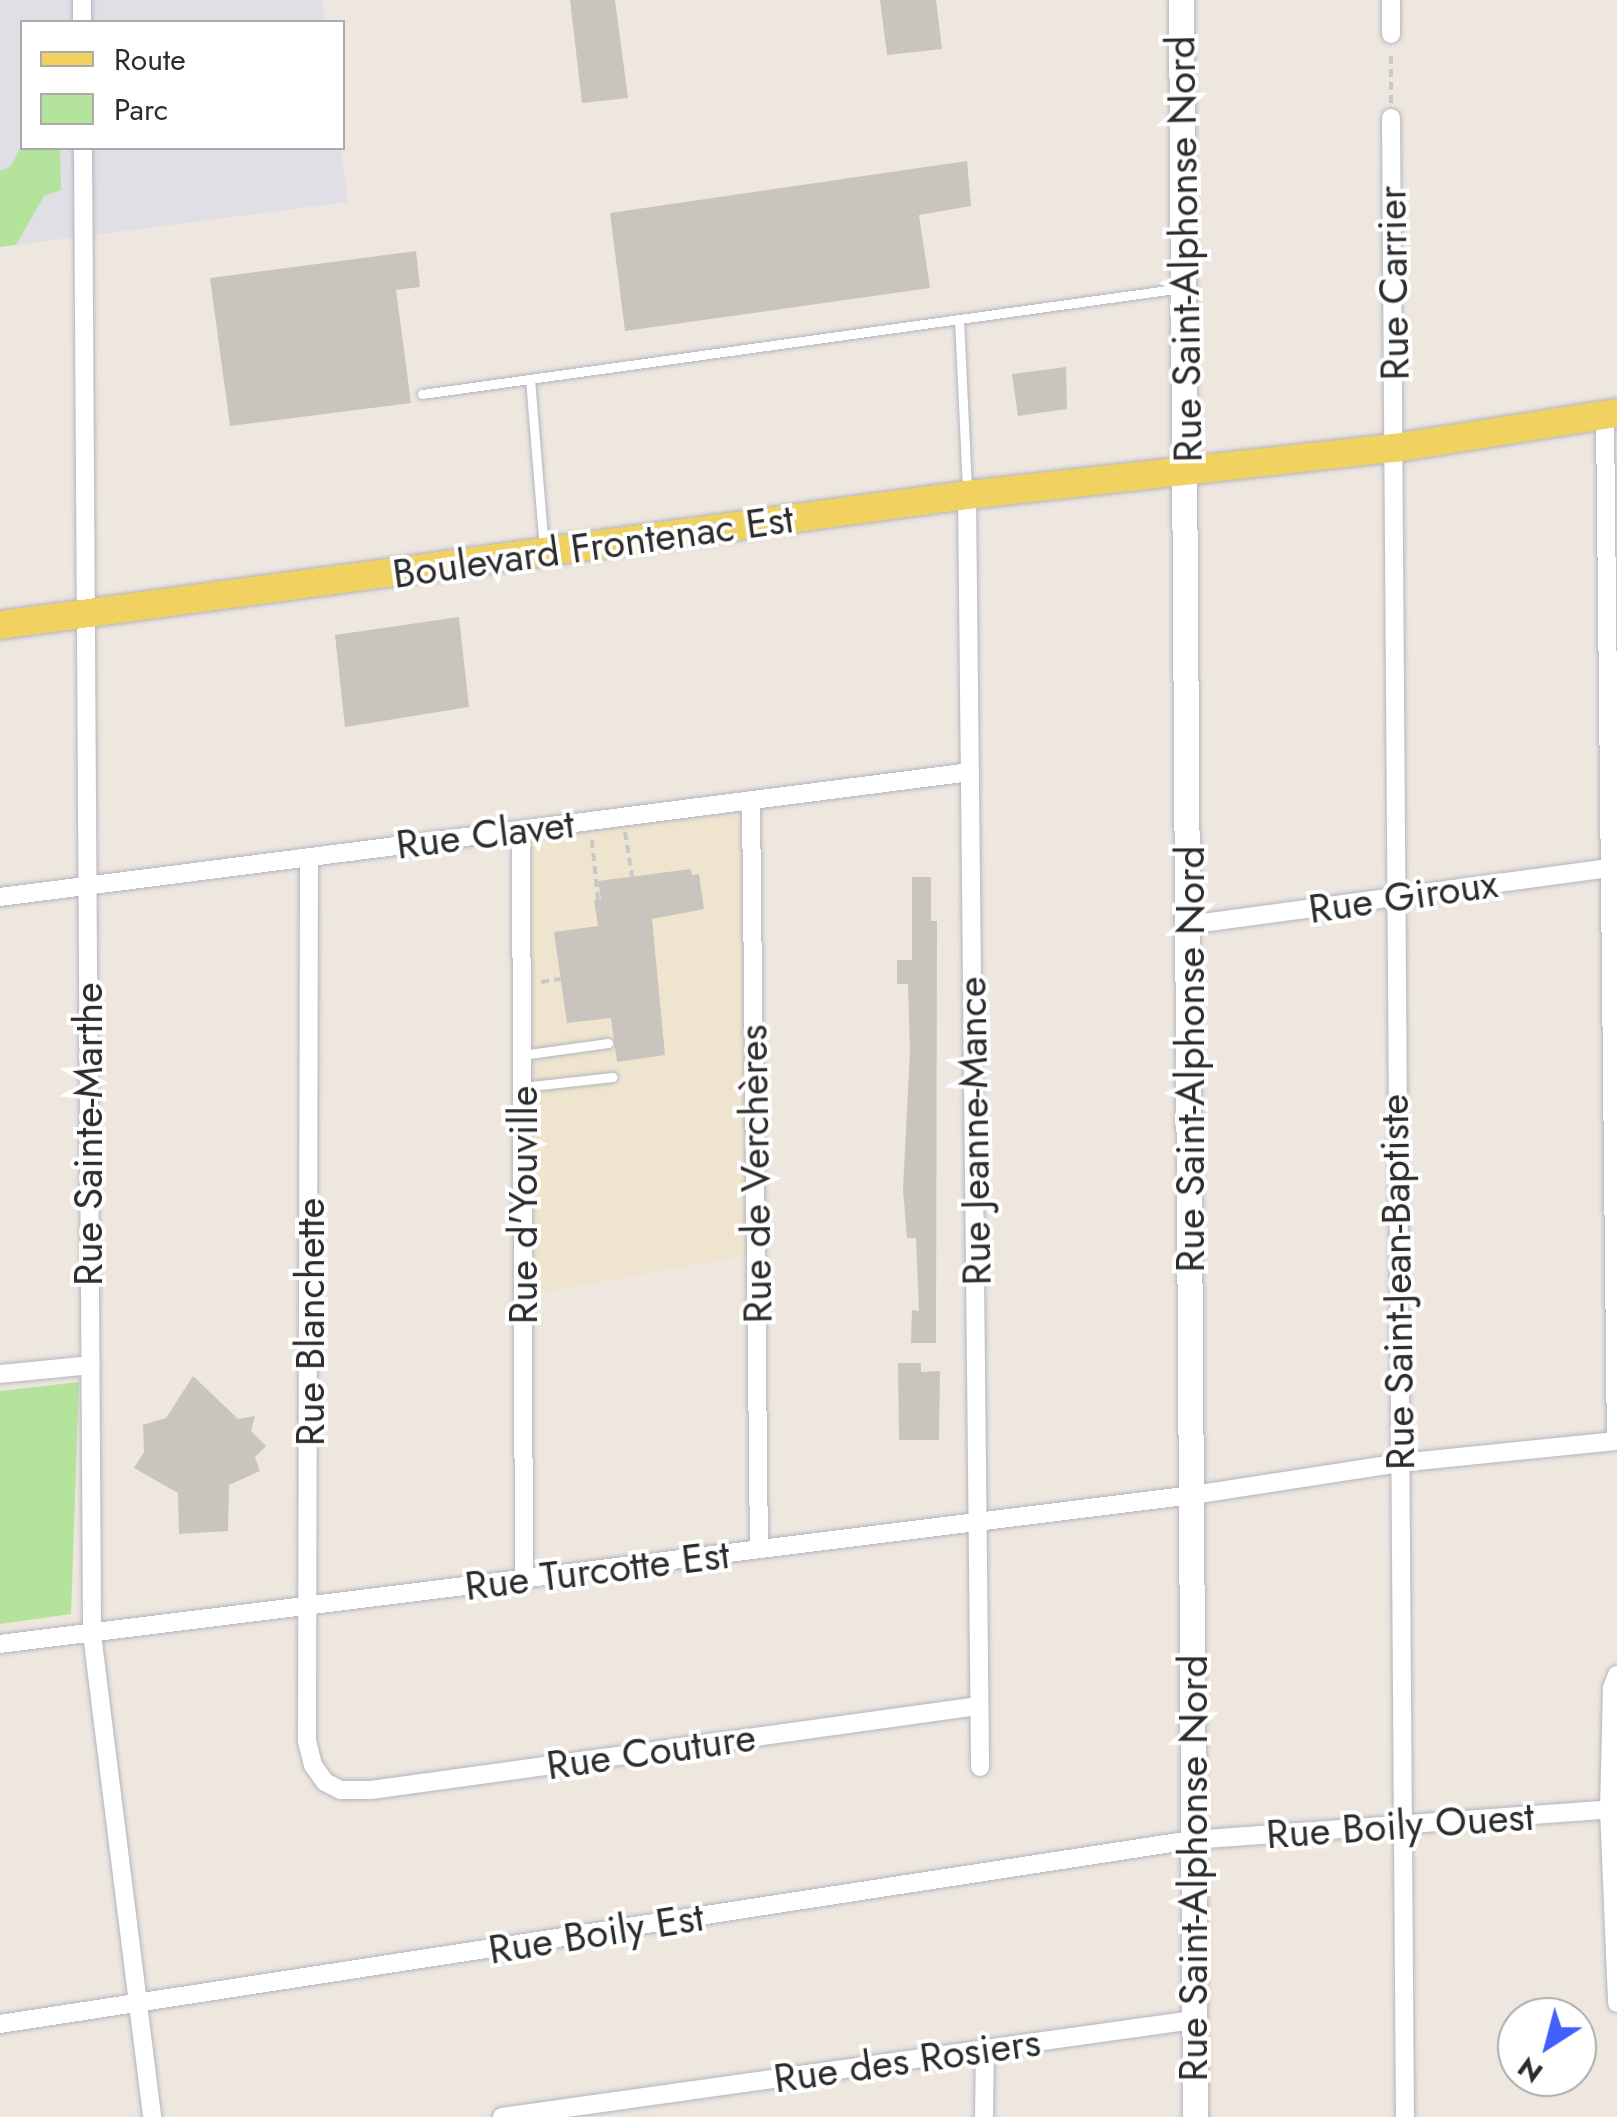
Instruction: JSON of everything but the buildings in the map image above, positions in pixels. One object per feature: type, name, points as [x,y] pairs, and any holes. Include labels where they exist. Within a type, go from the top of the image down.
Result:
[{"type":"main road","name":"Rue Saint-Alphonse Nord","points":[[1181,0],[1195,2117]]},
{"type":"main road","name":"Boulevard Frontenac Est","points":[[0,625],[968,495],[1187,474],[1395,448],[1611,414]]},
{"type":"street","points":[[1390,0],[1391,34]]},
{"type":"street","name":"Rue Carrier","points":[[1390,118],[1395,448]]},
{"type":"street","name":"Rue Sainte-Marthe","points":[[82,150],[92,1634],[152,2117]]},
{"type":"street","points":[[1611,414],[1616,1441]]},
{"type":"street","name":"Rue Saint-Jean-Baptiste","points":[[1395,448],[1394,896],[1405,2117]]},
{"type":"street","name":"Rue Jeanne-Mance","points":[[968,495],[980,1767]]},
{"type":"street","name":"Rue Clavet","points":[[0,898],[970,772]]},
{"type":"street","name":"Rue de Verchères","points":[[751,800],[760,1549]]},
{"type":"street","name":"Rue d'Youville","points":[[522,830],[524,1580]]},
{"type":"street","name":"Rue Blanchette","points":[[309,858],[308,1741],[312,1765],[325,1782]]},
{"type":"street","name":"Rue Giroux","points":[[1188,926],[1614,867]]},
{"type":"street","points":[[0,1374],[90,1365]]},
{"type":"street","name":"Rue Turcotte Est","points":[[0,1644],[1193,1496],[1399,1463],[1616,1441]]},
{"type":"street","points":[[1617,1675],[1612,1688],[1609,1809],[1617,2003]]},
{"type":"street","name":"Rue Couture","points":[[325,1782],[341,1790],[371,1790],[979,1706]]},
{"type":"street","name":"Rue Boily Ouest","points":[[1191,1840],[1609,1809]]},
{"type":"street","name":"Rue Boily Est","points":[[0,2024],[1191,1840]]},
{"type":"street","name":"Rue des Rosiers","points":[[502,2117],[1194,2020]]},
{"type":"street","points":[[984,2117],[985,2048]]},
{"type":"lane","points":[[422,394],[1185,287]]},
{"type":"lane","points":[[959,319],[968,495]]},
{"type":"lane","points":[[530,379],[544,552]]},
{"type":"lane","points":[[522,1055],[608,1043]]},
{"type":"lane","points":[[522,1087],[612,1078]]},
{"type":"path","points":[[1390,118],[1391,34]]},
{"type":"path","points":[[623,817],[632,876]]},
{"type":"path","points":[[590,821],[598,900]]},
{"type":"path","points":[[522,984],[561,979]]},
{"type":"shaded area","points":[[0,0],[322,0],[325,20],[20,20],[20,150],[341,150],[348,202],[0,247]]},
{"type":"shaded area","points":[[751,800],[756,1254],[523,1296],[521,830]]},
{"type":"green space","points":[[20,149],[60,150],[61,190],[44,196],[16,245],[0,247],[0,171],[10,167]]},
{"type":"green space","points":[[79,1382],[71,1614],[0,1624],[0,1391]]}]
